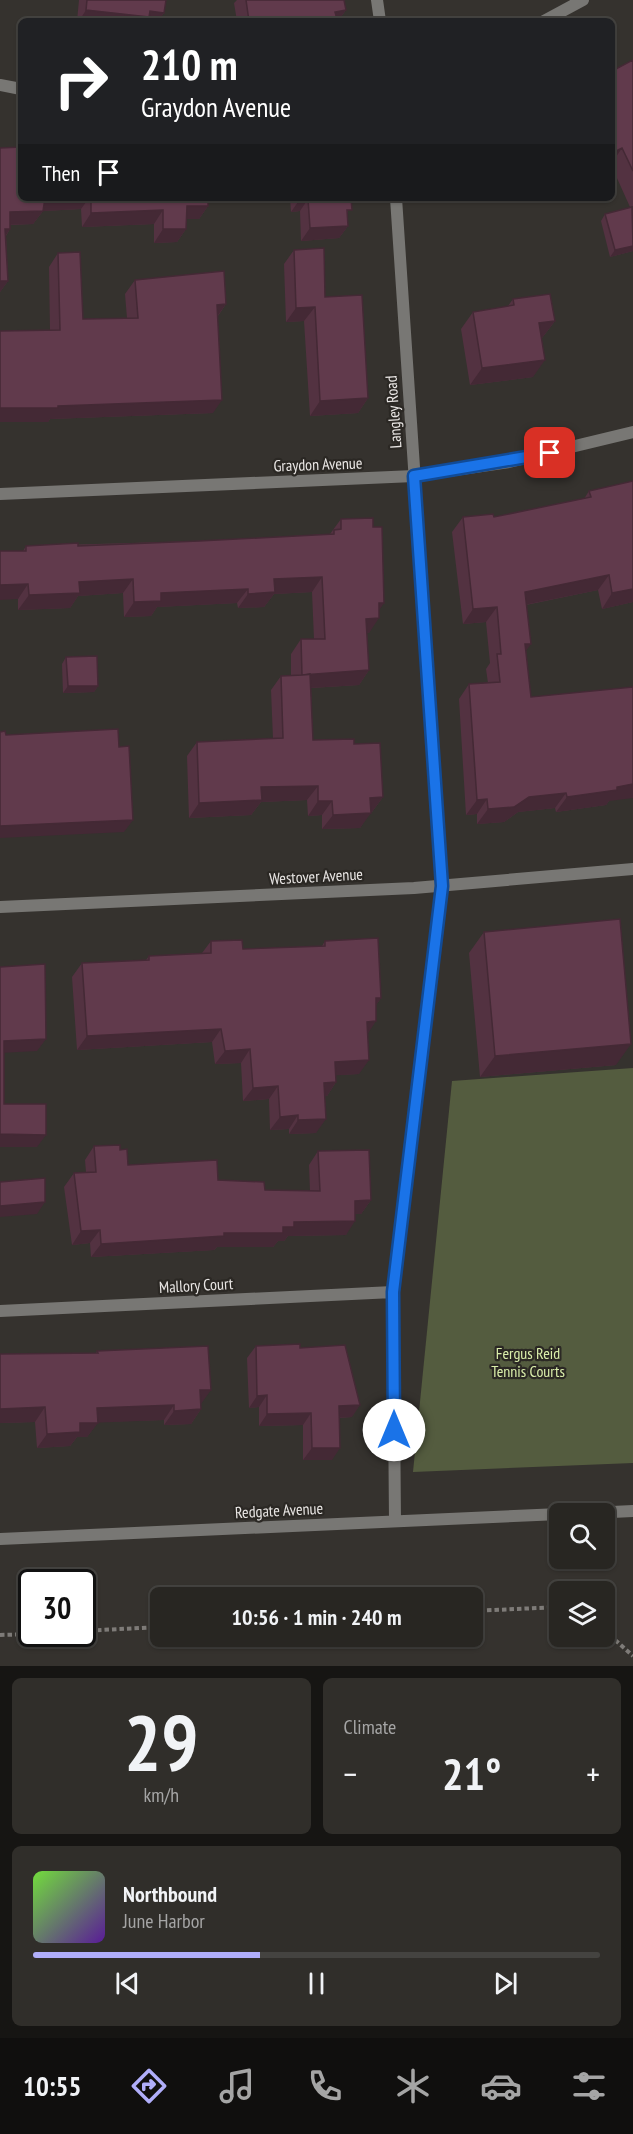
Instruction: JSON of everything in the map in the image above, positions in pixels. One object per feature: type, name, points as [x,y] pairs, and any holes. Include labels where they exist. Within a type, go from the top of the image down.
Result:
[{"type":"street","points":[[377,0],[380,18]]},
{"type":"street","points":[[549,18],[583,0]]},
{"type":"street","points":[[0,85],[18,88]]},
{"type":"street","name":"Langley Road","points":[[395,1521],[393,1292],[442,886],[396,201]]},
{"type":"street","name":"Graydon Avenue","points":[[0,494],[414,476],[509,462],[633,432]]},
{"type":"street","name":"Westover Avenue","points":[[0,907],[442,886],[633,869]]},
{"type":"street","name":"Mallory Court","points":[[0,1311],[393,1292]]},
{"type":"street","points":[[615,1512],[633,1511]]},
{"type":"street","name":"Redgate Avenue","points":[[0,1539],[549,1514]]},
{"type":"path","points":[[483,1610],[549,1608]]},
{"type":"path","points":[[96,1630],[150,1628]]},
{"type":"path","points":[[0,1635],[18,1634]]},
{"type":"path","points":[[615,1640],[633,1656]]},
{"type":"green space","name":"Fergus Reid Tennis Courts","points":[[633,1068],[633,1463],[413,1472],[452,1081]]},
{"type":"building","points":[[87,0],[166,0],[164,13],[150,11],[149,17],[86,10]]},
{"type":"building","points":[[246,0],[344,0],[346,10],[335,12],[337,18],[249,18]]},
{"type":"building","points":[[633,60],[633,171],[622,148],[615,152],[615,69]]},
{"type":"building","points":[[18,147],[18,201],[45,201],[43,211],[10,212],[10,229],[5,229],[8,281],[0,281],[0,148]]},
{"type":"building","points":[[91,201],[208,201],[208,206],[187,206],[186,229],[163,229],[163,210],[91,213]]},
{"type":"building","points":[[308,201],[351,201],[352,210],[347,210],[348,226],[310,228]]},
{"type":"building","points":[[632,207],[633,246],[615,250],[605,214]]},
{"type":"building","points":[[324,248],[325,297],[362,295],[368,398],[320,401],[315,307],[296,308],[294,250]]},
{"type":"building","points":[[80,252],[83,319],[138,318],[135,280],[224,271],[226,304],[217,305],[222,400],[58,406],[58,408],[0,408],[0,331],[60,330],[58,253]]},
{"type":"building","points":[[550,294],[555,321],[539,323],[545,360],[482,368],[473,312],[514,305],[513,299]]},
{"type":"building","points":[[633,481],[633,589],[612,593],[609,575],[525,592],[531,644],[525,644],[531,697],[633,687],[633,784],[617,787],[617,790],[567,797],[566,793],[529,797],[514,807],[488,809],[487,799],[477,800],[469,684],[500,682],[497,654],[501,654],[497,607],[473,609],[463,517],[493,514],[494,517],[591,497],[589,491]]},
{"type":"building","points":[[373,518],[373,527],[382,527],[384,603],[379,603],[379,618],[366,619],[369,670],[310,674],[313,740],[354,739],[354,744],[380,743],[383,797],[370,798],[371,813],[333,815],[332,801],[318,801],[318,786],[261,787],[262,800],[199,803],[197,742],[283,738],[281,676],[302,675],[301,639],[325,639],[322,577],[274,579],[275,592],[248,594],[248,589],[161,593],[161,601],[134,602],[133,579],[79,582],[80,593],[29,595],[28,584],[0,585],[0,551],[26,551],[26,546],[78,543],[78,546],[334,534],[334,530],[341,529],[341,519]]},
{"type":"building","points":[[97,656],[98,686],[68,686],[66,657]]},
{"type":"building","points":[[118,729],[119,747],[129,746],[133,820],[0,826],[0,732],[5,731],[6,735]]},
{"type":"building","points":[[620,919],[631,1044],[495,1056],[484,932]]},
{"type":"building","points":[[378,938],[381,998],[376,998],[376,1021],[367,1022],[369,1060],[335,1062],[336,1082],[324,1083],[326,1119],[298,1120],[298,1115],[280,1117],[278,1086],[253,1088],[250,1049],[225,1051],[221,1029],[87,1036],[82,963],[149,960],[149,956],[211,953],[211,941],[242,940],[243,949],[325,946],[325,941]]},
{"type":"building","points":[[45,964],[46,1039],[4,1041],[4,1104],[46,1104],[46,1135],[0,1134],[0,967]]},
{"type":"building","points":[[120,1145],[120,1150],[127,1149],[128,1165],[217,1160],[218,1180],[264,1182],[265,1190],[320,1191],[318,1151],[369,1150],[371,1200],[355,1201],[355,1221],[294,1222],[294,1227],[283,1227],[283,1233],[224,1233],[224,1236],[101,1244],[100,1230],[81,1231],[74,1173],[96,1172],[94,1146]]},
{"type":"building","points":[[45,1178],[45,1202],[0,1206],[0,1182]]},
{"type":"building","points":[[300,1344],[300,1348],[345,1345],[360,1405],[339,1406],[340,1448],[312,1448],[311,1413],[267,1414],[267,1395],[257,1396],[256,1346]]},
{"type":"building","points":[[208,1346],[211,1390],[200,1390],[201,1409],[174,1411],[174,1405],[97,1408],[98,1423],[80,1423],[80,1432],[47,1434],[45,1407],[0,1409],[0,1354],[98,1353],[97,1351]]},
{"type":"route","points":[[394,1430],[393,1292],[442,886],[414,476],[509,462],[550,453]]}]
